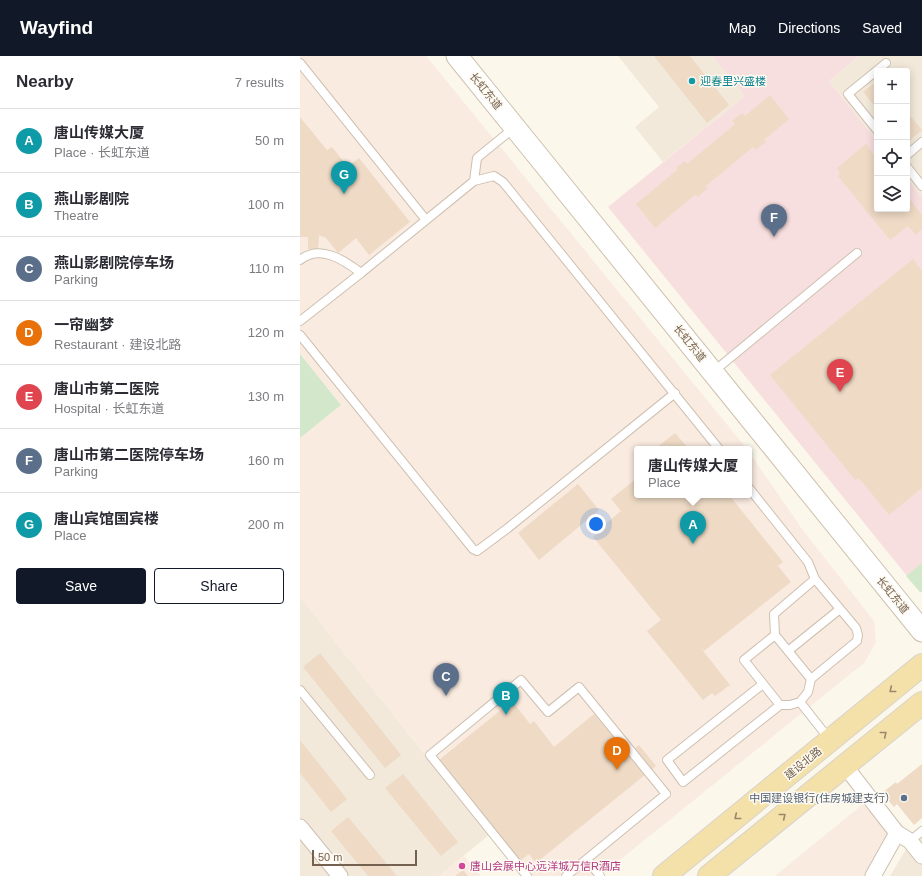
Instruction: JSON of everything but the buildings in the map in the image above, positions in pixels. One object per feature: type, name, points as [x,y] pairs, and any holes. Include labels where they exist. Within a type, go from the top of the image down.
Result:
[{"type":"main road","name":"建设北路","points":[[664,876],[922,665]]},
{"type":"main road","points":[[709,876],[922,703]]},
{"type":"street","name":"长虹东道","points":[[457,56],[922,631]]},
{"type":"street","points":[[845,766],[904,837],[922,856]]},
{"type":"street","points":[[300,827],[340,876]]},
{"type":"street","points":[[873,876],[904,837]]},
{"type":"lane","points":[[874,126],[848,94],[886,62]]},
{"type":"lane","points":[[300,63],[426,220]]},
{"type":"lane","points":[[474,181],[476,158],[515,127]]},
{"type":"lane","points":[[910,152],[922,142]]},
{"type":"lane","points":[[910,171],[922,186]]},
{"type":"lane","points":[[300,321],[474,181],[494,176],[503,182],[675,393],[716,446]]},
{"type":"lane","points":[[713,372],[857,252]]},
{"type":"lane","points":[[300,260],[305,256],[325,253],[345,261],[361,273]]},
{"type":"lane","points":[[300,335],[472,549],[477,551],[508,528],[675,393]]},
{"type":"lane","points":[[752,492],[808,562],[815,579],[856,628],[858,641],[811,679],[808,692],[800,702],[790,705],[780,705],[683,782],[667,760],[763,684]]},
{"type":"lane","points":[[811,679],[775,635],[774,614],[815,579]]},
{"type":"lane","points":[[788,651],[840,609]]},
{"type":"lane","points":[[775,635],[744,660],[780,705]]},
{"type":"lane","points":[[527,876],[430,755],[521,680],[548,712],[579,687],[666,794],[566,876]]},
{"type":"lane","points":[[300,690],[370,775]]},
{"type":"lane","points":[[800,702],[831,740]]},
{"type":"lane","points":[[904,837],[922,831]]},
{"type":"lane","points":[[587,859],[600,876]]},
{"type":"shaded area","points":[[300,56],[426,56],[745,446],[634,446],[634,498],[752,498],[752,456],[802,529],[874,621],[876,642],[864,663],[600,876],[522,876],[300,597],[300,438],[341,405],[300,354]]},
{"type":"shaded area","points":[[618,56],[712,56],[745,96],[663,162],[635,127],[659,107]]},
{"type":"shaded area","points":[[712,56],[859,56],[829,81],[874,137],[874,212],[910,212],[910,182],[922,197],[922,592],[920,592],[608,207],[745,96]]},
{"type":"shaded area","points":[[859,56],[922,56],[922,197],[910,182],[910,68],[874,68],[874,137],[829,81]]},
{"type":"shaded area","points":[[300,597],[489,835],[439,876],[300,876]]},
{"type":"shaded area","points":[[863,804],[888,834],[864,876],[775,876]]},
{"type":"shaded area","points":[[922,834],[922,876],[890,876],[908,846]]},
{"type":"shaded area","name":"唐山会展中心远洋城万信R酒店","points":[[464,856],[481,876],[439,876]]},
{"type":"green space","points":[[300,354],[341,405],[300,438]]},
{"type":"green space","points":[[922,563],[922,592],[920,592],[906,576]]},
{"type":"place","name":"迎春里兴盛楼","points":[[692,81]]},
{"type":"place","name":"唐山宾馆国宾楼","points":[[344,194]]},
{"type":"place","name":"唐山市第二医院停车场","points":[[774,237]]},
{"type":"place","name":"唐山市第二医院","points":[[840,392]]},
{"type":"place","name":"唐山传媒大厦","points":[[693,544]]},
{"type":"place","name":"燕山影剧院停车场","points":[[446,696]]},
{"type":"place","name":"燕山影剧院","points":[[506,715]]},
{"type":"place","name":"一帘幽梦","points":[[617,770]]},
{"type":"place","name":"中国建设银行(住房城建支行）","points":[[904,798]]},
{"type":"place","name":"唐山会展中心远洋城万信R酒店","points":[[462,866]]}]
